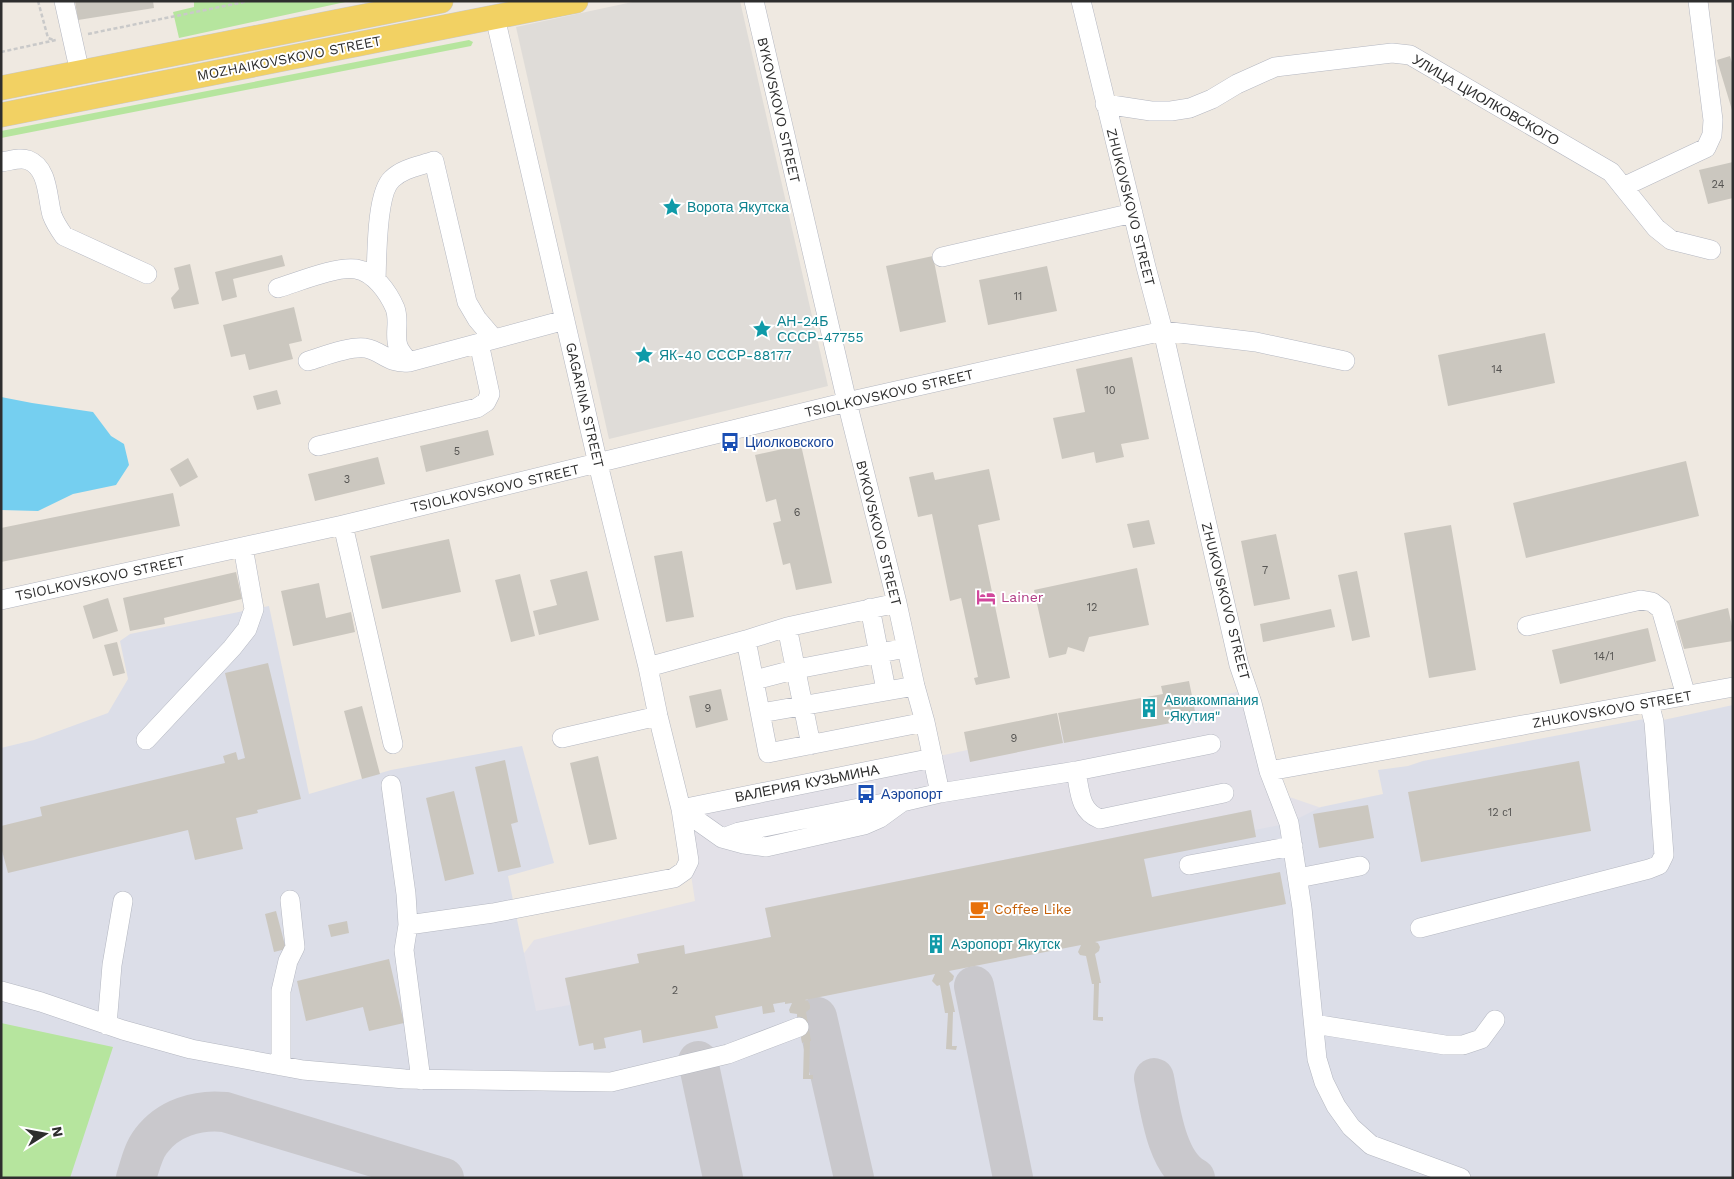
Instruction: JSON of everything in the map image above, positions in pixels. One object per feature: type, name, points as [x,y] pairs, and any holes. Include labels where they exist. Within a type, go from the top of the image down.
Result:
[{"type":"main road","name":"MOZHAIKOVSKOVO STREET","points":[[1,88],[441,1]]},
{"type":"main road","name":"MOZHAIKOVSKOVO STREET","points":[[1,115],[493,9],[576,1]]},
{"type":"street","points":[[64,1],[64,39],[80,73]]},
{"type":"street","name":"BYKOVSKOVO STREET","points":[[754,1],[847,402],[925,722],[940,793]]},
{"type":"street","name":"ZHUKOVSKOVO STREET","points":[[1081,1],[1105,104],[1163,331],[1239,665],[1252,703],[1268,771],[1733,687]]},
{"type":"street","points":[[1623,187],[1706,148],[1712,135],[1713,120],[1698,1]]},
{"type":"street","name":"GAGARINA STREET","points":[[408,925],[493,913],[674,878],[684,871],[688,861],[681,809],[598,464],[493,9]]},
{"type":"street","name":"УЛИЦА ЦИОЛКОВСКОГО","points":[[1105,104],[1151,111],[1171,111],[1190,108],[1275,67],[1392,53],[1410,55],[1611,172],[1656,228],[1671,240],[1711,250]]},
{"type":"street","points":[[1,162],[17,159],[28,160],[37,166],[46,182],[56,224],[64,236],[147,274]]},
{"type":"street","points":[[318,446],[477,408],[486,402],[490,394],[486,341],[467,302],[434,161],[400,172],[390,180],[385,188],[380,212],[376,280]]},
{"type":"street","points":[[942,257],[1133,213]]},
{"type":"street","points":[[278,288],[338,270],[356,269],[371,275],[382,286],[395,308],[398,320],[398,346],[409,362]]},
{"type":"street","points":[[308,361],[336,351],[364,348],[392,362],[409,362],[565,320]]},
{"type":"street","name":"TSIOLKOVSKOVO STREET","points":[[1,600],[343,525],[847,402],[1163,331],[1256,342],[1345,361]]},
{"type":"street","points":[[343,525],[393,744]]},
{"type":"street","points":[[146,740],[232,648],[247,629],[254,609],[243,547]]},
{"type":"street","points":[[1527,626],[1641,600],[1652,602],[1661,609],[1686,696]]},
{"type":"street","points":[[648,667],[787,627],[897,603]]},
{"type":"street","points":[[870,608],[886,690]]},
{"type":"street","points":[[787,627],[811,745]]},
{"type":"street","points":[[746,640],[768,754],[925,722]]},
{"type":"street","points":[[755,680],[796,669],[906,648]]},
{"type":"street","points":[[761,713],[915,686]]},
{"type":"street","points":[[1420,928],[1659,865],[1664,855],[1654,722],[1649,703]]},
{"type":"street","points":[[562,738],[658,716]]},
{"type":"street","points":[[681,809],[722,838],[766,847],[864,825],[880,818],[902,802],[940,793],[1076,771],[1211,744]]},
{"type":"street","name":"ВАЛЕРИЯ КУЗЬМИНА","points":[[681,809],[933,758]]},
{"type":"street","points":[[1076,771],[1082,803],[1090,815],[1100,819],[1224,793]]},
{"type":"street","points":[[1268,771],[1289,823],[1302,908],[1317,1059],[1324,1082],[1336,1106],[1351,1127],[1371,1145],[1462,1178]]},
{"type":"street","points":[[390,785],[406,894],[408,925],[404,950],[421,1080]]},
{"type":"street","points":[[1189,865],[1293,846]]},
{"type":"street","points":[[1298,878],[1360,866]]},
{"type":"street","points":[[281,1066],[281,991],[288,961],[295,947],[290,900]]},
{"type":"street","points":[[107,1025],[112,965],[123,901]]},
{"type":"street","points":[[1,991],[41,1002],[107,1025],[191,1049],[304,1070],[421,1080],[610,1082],[728,1054],[799,1027]]},
{"type":"street","points":[[1314,1024],[1445,1045],[1463,1045],[1481,1039],[1495,1020]]},
{"type":"path","points":[[38,1],[48,38],[64,39]]},
{"type":"path","points":[[1,52],[249,1]]},
{"type":"shaded area","name":"Ворота Якутска","points":[[637,1],[740,1],[828,386],[609,439],[516,27]]},
{"type":"shaded area","points":[[269,606],[309,794],[391,770],[522,746],[554,863],[508,876],[536,1011],[570,1005],[565,978],[639,963],[684,945],[686,954],[771,937],[765,908],[1251,810],[1255,830],[1289,823],[1321,807],[1383,794],[1378,770],[1408,766],[1423,761],[1644,719],[1654,722],[1733,705],[1733,1178],[1,1178],[1,748],[34,740],[108,713],[128,679],[120,641],[130,634]]},
{"type":"shaded area","points":[[1246,690],[1266,789],[1333,812],[1733,1178],[511,1116],[493,994],[534,940],[695,901],[681,809],[921,760]]},
{"type":"green space","points":[[194,1],[350,1],[179,38],[173,12],[194,7]]},
{"type":"green space","points":[[469,40],[473,42],[471,46],[1,138],[1,131]]},
{"type":"green space","points":[[1,1023],[113,1047],[70,1178],[1,1178]]},
{"type":"water","points":[[1,397],[93,412],[111,436],[124,444],[129,465],[116,485],[73,494],[38,511],[1,510]]},
{"type":"building","points":[[75,1],[153,1],[154,8],[78,20]]},
{"type":"building","points":[[1730,56],[1733,66],[1732,110],[1717,60]]},
{"type":"building","points":[[1733,162],[1733,198],[1708,204],[1699,170]]},
{"type":"building","points":[[282,255],[285,266],[233,279],[237,297],[222,301],[215,272]]},
{"type":"building","points":[[933,256],[946,322],[900,332],[886,266]]},
{"type":"building","points":[[190,264],[199,304],[174,309],[171,298],[179,289],[174,268]]},
{"type":"building","points":[[1047,266],[1057,311],[988,325],[979,280]]},
{"type":"building","points":[[294,307],[302,341],[289,344],[293,359],[249,370],[245,354],[231,357],[223,325]]},
{"type":"building","points":[[1545,333],[1555,383],[1448,406],[1438,355]]},
{"type":"building","points":[[1132,357],[1149,439],[1121,444],[1124,457],[1096,463],[1094,452],[1062,459],[1053,418],[1085,412],[1076,369]]},
{"type":"building","points":[[277,390],[281,404],[257,410],[253,396]]},
{"type":"building","points":[[488,430],[494,455],[426,472],[420,446]]},
{"type":"building","points":[[801,445],[832,583],[796,590],[790,563],[783,565],[773,523],[781,521],[776,499],[766,502],[755,455]]},
{"type":"building","points":[[378,457],[385,484],[315,501],[308,474]]},
{"type":"building","points":[[188,458],[198,477],[180,487],[170,469]]},
{"type":"building","points":[[1686,461],[1699,516],[1526,558],[1513,503]]},
{"type":"building","points":[[989,469],[1000,520],[978,525],[1010,678],[976,685],[974,678],[978,677],[961,598],[950,601],[932,514],[918,517],[909,477],[933,472],[935,480]]},
{"type":"building","points":[[173,493],[180,526],[1,562],[1,528]]},
{"type":"building","points":[[1149,520],[1155,544],[1133,548],[1127,524]]},
{"type":"building","points":[[1451,525],[1476,670],[1429,678],[1404,533]]},
{"type":"building","points":[[1276,534],[1290,599],[1254,606],[1241,541]]},
{"type":"building","points":[[449,539],[461,592],[382,609],[370,556]]},
{"type":"building","points":[[682,551],[694,617],[666,622],[654,556]]},
{"type":"building","points":[[1137,568],[1149,625],[1089,637],[1084,652],[1068,647],[1066,654],[1049,658],[1034,590]]},
{"type":"building","points":[[587,571],[599,620],[539,635],[533,611],[557,605],[550,580]]},
{"type":"building","points":[[1357,571],[1370,637],[1352,641],[1338,575]]},
{"type":"building","points":[[236,572],[242,599],[164,618],[165,624],[130,631],[123,598]]},
{"type":"building","points":[[520,574],[535,636],[511,642],[495,580]]},
{"type":"building","points":[[319,583],[326,618],[351,612],[355,632],[293,646],[281,591]]},
{"type":"building","points":[[108,598],[118,631],[93,639],[83,606]]},
{"type":"building","points":[[1728,608],[1733,641],[1684,649],[1676,621]]},
{"type":"building","points":[[1331,609],[1335,627],[1263,642],[1260,624]]},
{"type":"building","points":[[1648,628],[1656,661],[1560,684],[1552,650]]},
{"type":"building","points":[[117,642],[125,673],[113,676],[104,645]]},
{"type":"building","points":[[268,663],[301,799],[257,810],[258,813],[236,818],[243,849],[195,860],[188,830],[8,873],[1,847],[1,826],[42,816],[40,807],[225,763],[223,756],[236,752],[238,760],[245,758],[225,673]]},
{"type":"building","name":"Авиакомпания \"Якутия\"","points":[[1189,681],[1195,711],[1170,716],[1171,723],[1064,743],[1058,713],[1163,694],[1161,686]]},
{"type":"building","points":[[721,689],[728,720],[696,728],[689,696]]},
{"type":"building","points":[[362,706],[380,774],[362,779],[344,711]]},
{"type":"building","points":[[1057,713],[1063,743],[970,762],[964,732]]},
{"type":"building","points":[[598,756],[617,839],[589,845],[570,763]]},
{"type":"building","points":[[505,760],[518,822],[511,824],[521,867],[498,872],[475,767]]},
{"type":"building","points":[[1579,761],[1591,831],[1421,862],[1408,792]]},
{"type":"building","points":[[454,791],[474,874],[445,881],[426,798]]},
{"type":"building","points":[[1368,805],[1374,838],[1319,848],[1313,814]]},
{"type":"building","name":"Аэропорт Якутск","points":[[1251,810],[1256,837],[1144,859],[1152,897],[1280,872],[1286,904],[1095,942],[1100,947],[1099,951],[1095,954],[1101,983],[1099,983],[1098,1017],[1103,1017],[1103,1021],[1093,1020],[1094,984],[1092,984],[1086,956],[1080,955],[1078,952],[1081,945],[949,971],[954,976],[953,980],[949,983],[955,1012],[953,1012],[952,1046],[957,1046],[956,1050],[946,1049],[948,1013],[945,1013],[940,985],[937,986],[932,981],[935,974],[805,1000],[810,1005],[810,1009],[806,1012],[811,1041],[809,1075],[813,1075],[813,1079],[803,1079],[804,1042],[802,1043],[797,1014],[790,1013],[789,1010],[792,1003],[785,1004],[785,1002],[773,1004],[775,1012],[763,1014],[762,1006],[715,1016],[718,1028],[643,1043],[641,1030],[604,1038],[606,1048],[594,1050],[593,1043],[579,1046],[565,978],[639,963],[637,954],[684,945],[685,954],[771,937],[765,908]]},
{"type":"building","points":[[276,911],[286,949],[274,952],[265,914]]},
{"type":"building","points":[[347,921],[349,933],[331,937],[328,925]]},
{"type":"building","points":[[389,959],[404,1023],[369,1031],[363,1007],[306,1021],[297,981]]},
{"type":"taxiway","points":[[974,986],[1013,1178]]},
{"type":"taxiway","points":[[817,1017],[854,1178]]},
{"type":"taxiway","points":[[698,1061],[723,1178]]},
{"type":"taxiway","points":[[1154,1078],[1162,1119],[1171,1148],[1185,1171],[1195,1178]]},
{"type":"taxiway","points":[[136,1178],[146,1149],[166,1126],[184,1117],[215,1111],[225,1112],[444,1178]]},
{"type":"place","name":"Ворота Якутска","points":[[672,207]]},
{"type":"place","name":"АН-24Б СССР-47755","points":[[762,329]]},
{"type":"place","name":"ЯК-40 СССР-88177","points":[[644,355]]},
{"type":"place","name":"Циолковского","points":[[730,442]]},
{"type":"place","name":"Lainer","points":[[986,597]]},
{"type":"place","name":"Авиакомпания \"Якутия\"","points":[[1149,708]]},
{"type":"place","name":"Аэропорт","points":[[866,794]]},
{"type":"place","name":"Coffee Like","points":[[979,909]]},
{"type":"place","name":"Аэропорт Якутск","points":[[936,944]]}]
